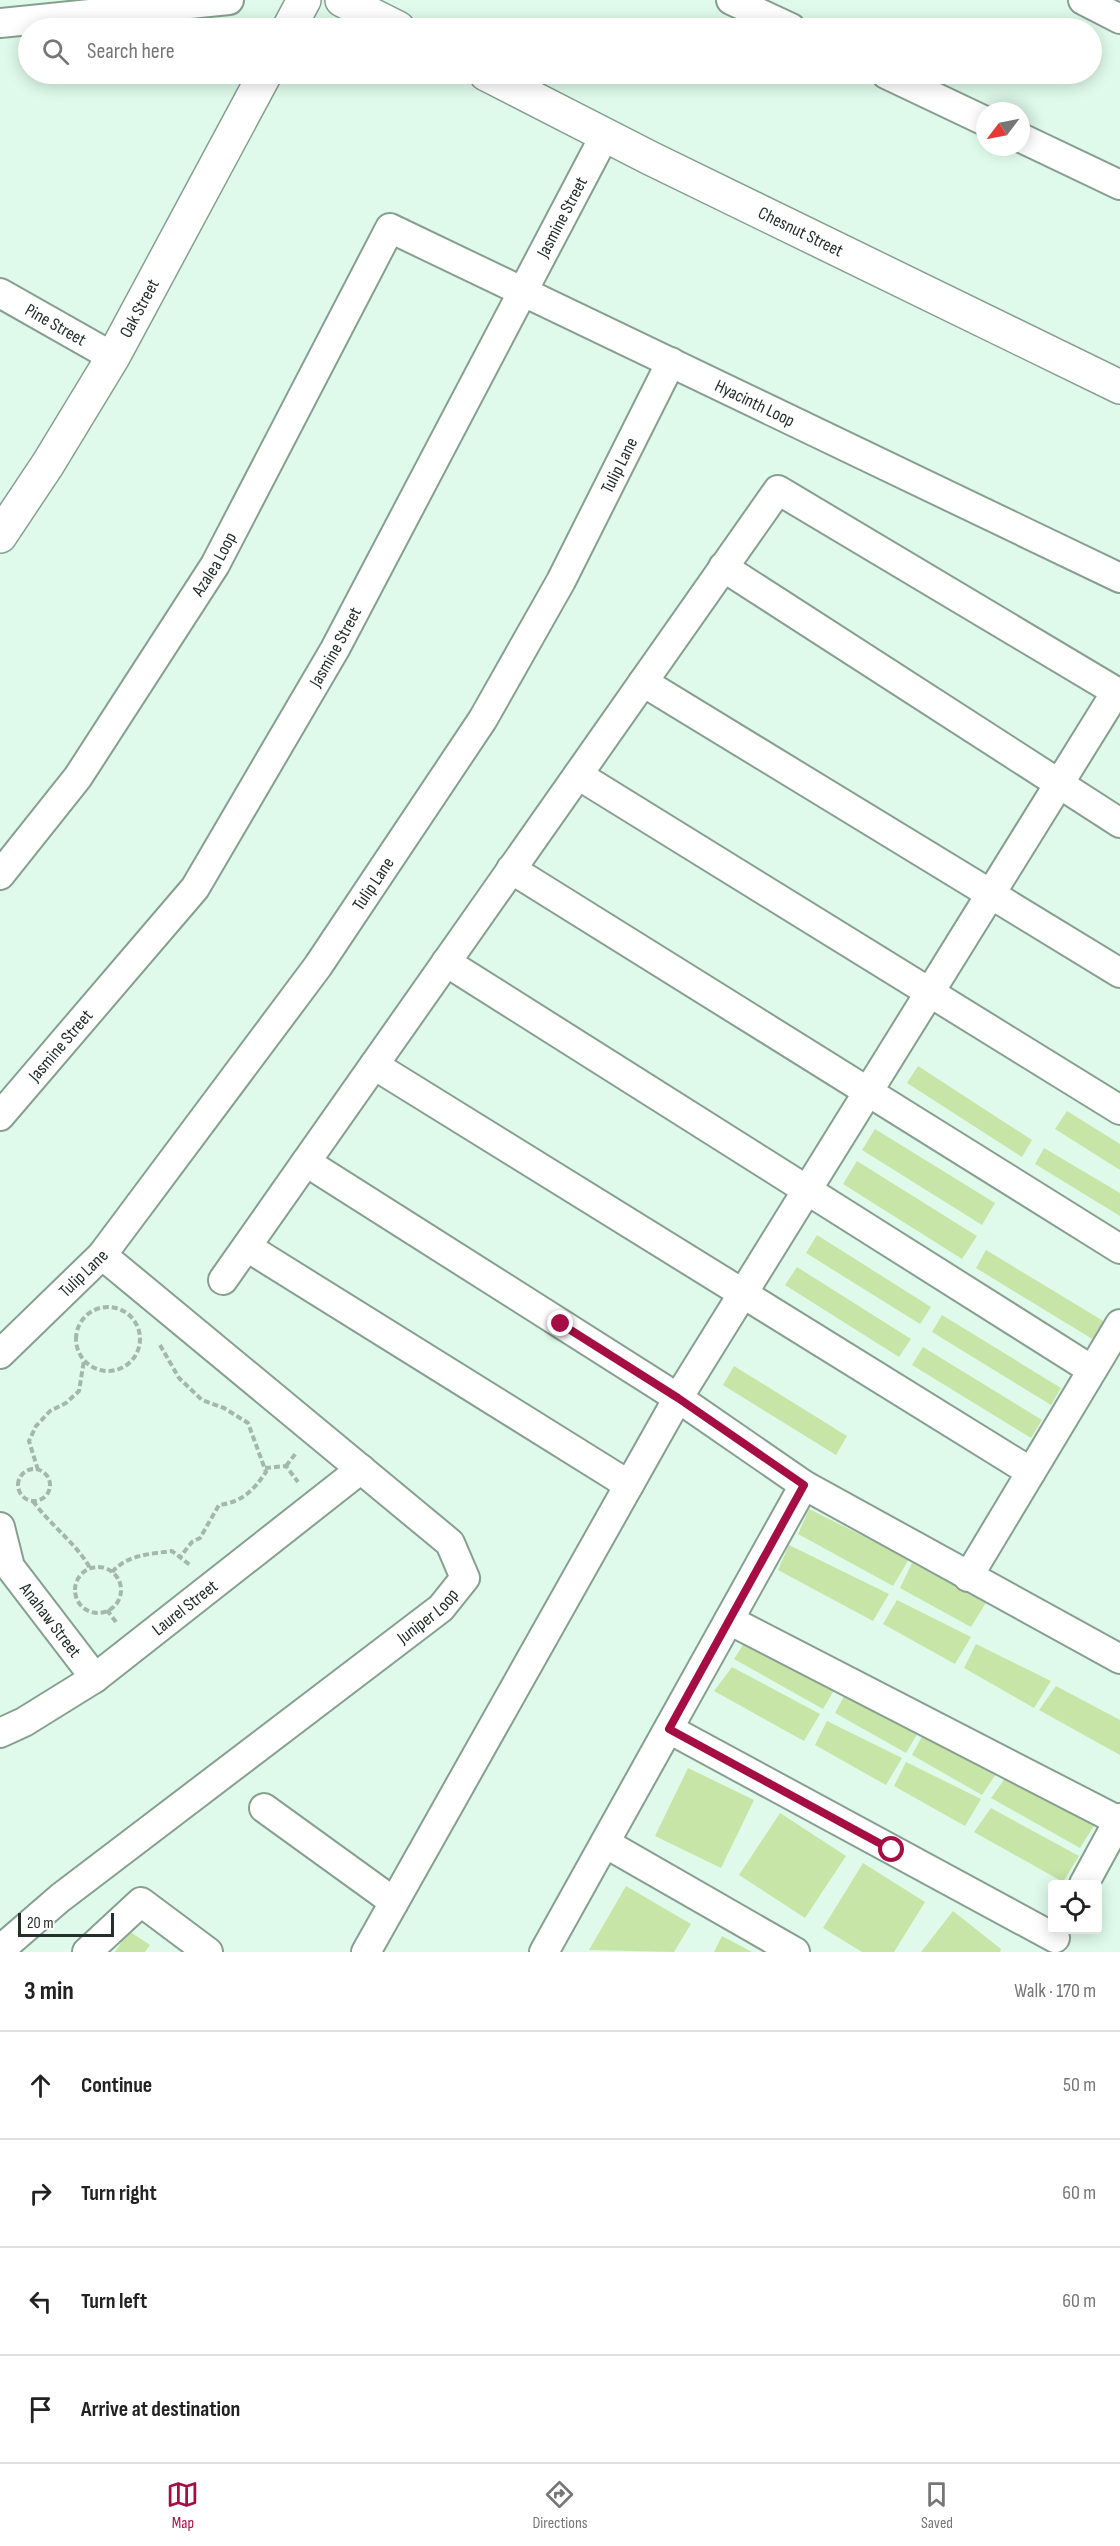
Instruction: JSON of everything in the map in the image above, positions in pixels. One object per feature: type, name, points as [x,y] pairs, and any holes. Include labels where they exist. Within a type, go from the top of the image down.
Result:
[{"type":"street","points":[[9,15],[229,0]]},
{"type":"street","points":[[294,18],[304,0]]},
{"type":"street","points":[[342,0],[378,18]]},
{"type":"street","points":[[731,0],[770,18]]},
{"type":"street","points":[[1083,0],[1120,19]]},
{"type":"street","name":"Oak Street","points":[[0,536],[48,464],[113,357],[260,84]]},
{"type":"street","name":"Chesnut Street","points":[[506,84],[1120,387]]},
{"type":"street","points":[[907,84],[976,117]]},
{"type":"street","name":"Jasmine Street","points":[[0,1116],[195,888],[335,649],[605,135]]},
{"type":"street","points":[[1030,142],[1120,185]]},
{"type":"street","name":"Hyacinth Loop","points":[[390,228],[1120,578]]},
{"type":"street","name":"Azalea Loop","points":[[0,875],[78,777],[215,565],[390,228]]},
{"type":"street","name":"Pine Street","points":[[0,293],[113,357]]},
{"type":"street","name":"Tulip Lane","points":[[0,1354],[102,1255],[318,966],[483,719],[561,581],[671,363]]},
{"type":"street","points":[[224,1280],[778,490],[1118,693],[990,894],[678,1398],[366,1952]]},
{"type":"street","points":[[723,567],[1120,823]]},
{"type":"street","points":[[643,682],[1120,974]]},
{"type":"street","points":[[578,775],[1120,1110]]},
{"type":"street","points":[[511,869],[1120,1249]]},
{"type":"street","points":[[446,962],[1092,1370]]},
{"type":"street","points":[[374,1065],[1031,1472]]},
{"type":"street","points":[[306,1162],[678,1398],[804,1485],[1120,1659]]},
{"type":"street","points":[[247,1247],[629,1485]]},
{"type":"street","name":"Juniper Loop","points":[[0,1950],[60,1898],[441,1608],[465,1578],[450,1543],[102,1255]]},
{"type":"street","points":[[968,1576],[1120,1324]]},
{"type":"street","name":"Laurel Street","points":[[0,1733],[24,1722],[94,1678],[361,1469]]},
{"type":"street","points":[[544,1952],[804,1485]]},
{"type":"street","name":"Anahaw Street","points":[[0,1527],[10,1566],[94,1678]]},
{"type":"street","points":[[729,1620],[1119,1819],[1086,1880]]},
{"type":"street","points":[[669,1729],[1054,1940]]},
{"type":"street","points":[[264,1808],[394,1902]]},
{"type":"street","points":[[605,1842],[795,1952]]},
{"type":"street","points":[[87,1952],[141,1902],[200,1950]]},
{"type":"path","points":[[139,1329],[140,1338],[135,1357],[120,1369],[100,1370],[84,1359],[79,1351],[77,1334],[79,1325],[91,1312],[106,1307],[128,1314],[139,1329],[146,1334]]},
{"type":"path","points":[[154,1340],[162,1346],[179,1378],[202,1400],[224,1408],[248,1423],[266,1472],[257,1485],[236,1503],[219,1505],[200,1538],[192,1542],[180,1557]]},
{"type":"path","points":[[38,1470],[29,1441],[36,1426],[50,1411],[66,1403],[79,1391],[84,1359]]},
{"type":"path","points":[[265,1468],[286,1466],[316,1504]]},
{"type":"path","points":[[33,1469],[46,1475],[50,1485],[43,1499],[33,1501],[22,1497],[17,1482],[23,1473],[33,1469]]},
{"type":"path","points":[[33,1501],[43,1516],[83,1555],[90,1568]]},
{"type":"path","points":[[112,1572],[121,1562],[141,1555],[171,1551],[188,1562],[208,1589]]},
{"type":"path","points":[[97,1567],[112,1572],[120,1585],[118,1600],[107,1610],[94,1612],[82,1606],[75,1593],[78,1577],[90,1568],[97,1567]]},
{"type":"building","points":[[918,1066],[1032,1140],[1022,1157],[907,1083]]},
{"type":"building","points":[[1067,1111],[1120,1144],[1120,1170],[1055,1129]]},
{"type":"building","points":[[875,1129],[995,1203],[982,1225],[862,1150]]},
{"type":"building","points":[[1044,1148],[1120,1193],[1120,1216],[1035,1164]]},
{"type":"building","points":[[857,1161],[977,1236],[962,1259],[843,1184]]},
{"type":"building","points":[[817,1235],[931,1307],[920,1324],[806,1253]]},
{"type":"building","points":[[986,1250],[1105,1322],[1094,1340],[976,1268]]},
{"type":"building","points":[[797,1267],[911,1339],[899,1357],[785,1285]]},
{"type":"building","points":[[942,1315],[1061,1388],[1051,1405],[932,1332]]},
{"type":"building","points":[[923,1347],[1042,1420],[1031,1438],[912,1365]]},
{"type":"building","points":[[734,1366],[847,1436],[836,1455],[723,1385]]},
{"type":"building","points":[[809,1509],[909,1559],[893,1586],[798,1534]]},
{"type":"building","points":[[789,1545],[889,1594],[873,1621],[778,1570]]},
{"type":"building","points":[[912,1563],[987,1601],[971,1627],[900,1588]]},
{"type":"building","points":[[897,1600],[971,1637],[955,1664],[883,1624]]},
{"type":"building","points":[[750,1634],[839,1682],[823,1709],[734,1659]]},
{"type":"building","points":[[976,1644],[1051,1681],[1034,1708],[964,1668]]},
{"type":"building","points":[[732,1667],[820,1714],[804,1741],[714,1691]]},
{"type":"building","points":[[1056,1686],[1120,1720],[1120,1755],[1039,1710]]},
{"type":"building","points":[[848,1689],[922,1726],[906,1753],[835,1713]]},
{"type":"building","points":[[827,1721],[902,1758],[886,1785],[815,1745]]},
{"type":"building","points":[[925,1731],[1000,1768],[982,1795],[912,1755]]},
{"type":"building","points":[[906,1762],[981,1799],[965,1826],[894,1786]]},
{"type":"building","points":[[688,1768],[754,1800],[721,1868],[655,1836]]},
{"type":"building","points":[[1008,1774],[1097,1821],[1080,1848],[991,1798]]},
{"type":"building","points":[[991,1808],[1079,1856],[1064,1880],[1059,1880],[974,1832]]},
{"type":"building","points":[[780,1813],[846,1856],[805,1918],[739,1875]]},
{"type":"building","points":[[863,1863],[925,1902],[894,1952],[862,1952],[823,1928]]},
{"type":"building","points":[[626,1886],[691,1924],[674,1952],[589,1950]]},
{"type":"building","points":[[953,1911],[1001,1949],[1000,1952],[921,1952]]},
{"type":"building","points":[[129,1931],[150,1945],[145,1952],[115,1952]]},
{"type":"building","points":[[722,1936],[752,1952],[714,1952]]},
{"type":"route","points":[[561,1324],[678,1398],[804,1485],[669,1729],[892,1850]]}]
